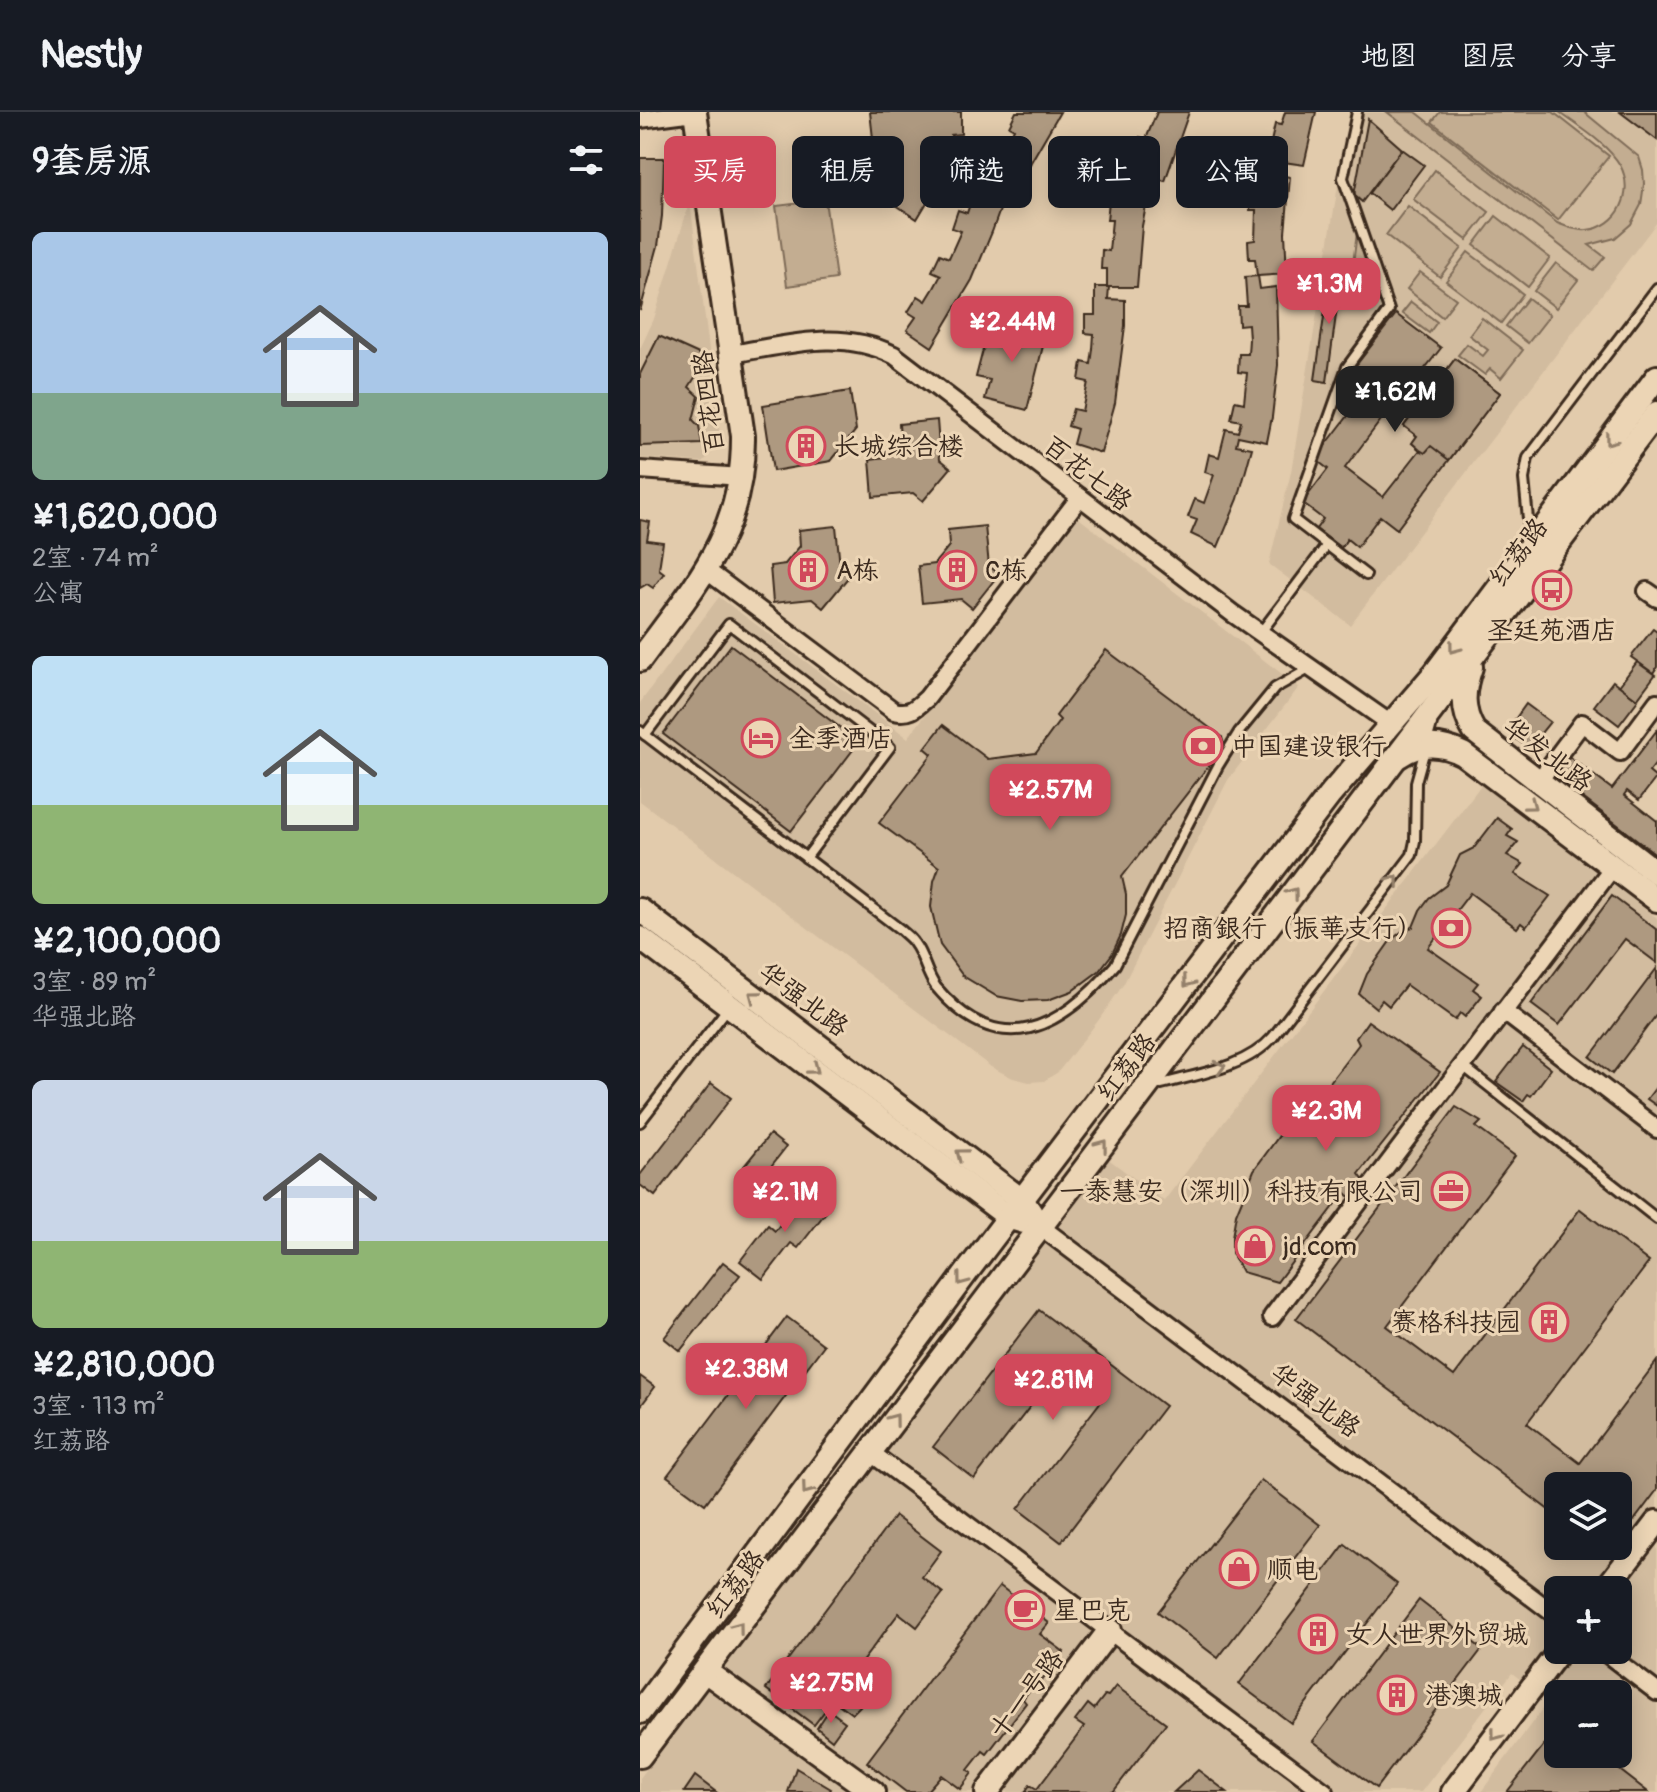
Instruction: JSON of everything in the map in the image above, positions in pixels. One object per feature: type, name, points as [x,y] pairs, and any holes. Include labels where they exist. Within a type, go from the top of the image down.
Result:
[{"type":"main road","name":"百花四路","points":[[640,660],[706,570],[725,536],[742,477],[743,436],[695,112]]},
{"type":"main road","name":"红荔路","points":[[640,1712],[1329,796],[1435,673],[1657,377]]},
{"type":"main road","name":"红荔路","points":[[640,1756],[1480,651],[1657,413]]},
{"type":"main road","name":"华发北路","points":[[1480,651],[1465,687],[1464,699],[1468,722],[1482,740],[1657,873]]},
{"type":"main road","name":"华发北路","points":[[1426,745],[1451,749],[1469,758],[1657,900]]},
{"type":"main road","points":[[1395,759],[1409,750],[1426,745]]},
{"type":"main road","name":"华强北路","points":[[640,910],[1016,1210]]},
{"type":"main road","name":"华强北路","points":[[640,938],[1041,1227]]},
{"type":"main road","points":[[1616,1576],[1657,1522]]},
{"type":"main road","name":"十一号路","points":[[987,1792],[1110,1630]]},
{"type":"main road","points":[[1453,1792],[1549,1664]]},
{"type":"main road","points":[[705,1671],[873,1792]]},
{"type":"street","points":[[640,119],[695,112]]},
{"type":"street","name":"百花七路","points":[[731,354],[834,339],[849,339],[879,347],[907,363],[1261,633],[1391,724]]},
{"type":"street","points":[[640,470],[742,477]]},
{"type":"street","points":[[706,570],[894,711],[905,714],[916,709],[927,698],[1080,497]]},
{"type":"street","points":[[1538,782],[1582,723],[1620,752],[1657,702]]},
{"type":"street","points":[[1272,1317],[1613,867]]},
{"type":"street","points":[[1503,1011],[1657,1129]]},
{"type":"street","name":"华强北路","points":[[1041,1227],[1544,1606]]},
{"type":"street","points":[[870,1452],[1325,1792]]},
{"type":"street","points":[[1620,1664],[1657,1692]]},
{"type":"lane","points":[[1357,112],[1343,178],[1389,310],[1347,367],[1293,519],[1366,575]]},
{"type":"lane","points":[[1531,545],[1524,479],[1528,458],[1657,288]]},
{"type":"lane","points":[[1261,633],[1327,545]]},
{"type":"lane","points":[[806,858],[890,747],[729,624],[643,733],[806,858],[901,930],[915,944],[934,984],[955,1007],[978,1022],[1003,1030],[1029,1030],[1061,1017],[1092,992],[1115,965],[1218,766],[1239,732],[1275,688],[1310,668]]},
{"type":"lane","points":[[1145,1089],[1239,1062],[1259,1051],[1273,1037],[1412,855],[1416,782],[1441,700]]},
{"type":"lane","points":[[640,1122],[730,1005]]},
{"type":"lane","points":[[1462,1065],[1657,1219]]},
{"type":"shaded area","points":[[1350,112],[1620,112],[1657,140],[1657,222],[1350,625],[1269,564],[1291,472]]},
{"type":"shaded area","points":[[1387,112],[1416,112],[1557,223],[1583,230],[1598,227],[1615,215],[1625,197],[1626,186],[1620,165],[1608,150],[1559,112],[1584,112],[1639,157],[1644,184],[1641,205],[1631,224],[1615,238],[1589,245],[1605,257],[1593,271]]},
{"type":"shaded area","points":[[1440,112],[1553,112],[1609,156],[1558,220],[1432,122]]},
{"type":"shaded area","points":[[1435,170],[1489,212],[1467,240],[1413,199]]},
{"type":"shaded area","points":[[792,204],[792,208],[826,208],[836,279],[787,286],[776,206]]},
{"type":"shaded area","points":[[1408,206],[1462,248],[1440,277],[1386,235]]},
{"type":"shaded area","points":[[688,208],[691,208],[721,443],[703,462],[640,458],[640,349],[654,319]]},
{"type":"shaded area","points":[[1496,216],[1550,258],[1528,287],[1474,245]]},
{"type":"shaded area","points":[[1357,233],[1381,302],[1351,279]]},
{"type":"shaded area","points":[[1468,252],[1523,294],[1501,323],[1446,281]]},
{"type":"shaded area","points":[[1556,263],[1578,280],[1556,308],[1534,291]]},
{"type":"shaded area","points":[[1420,272],[1456,299],[1442,317],[1407,289]]},
{"type":"shaded area","points":[[1528,298],[1550,315],[1528,343],[1506,326]]},
{"type":"shaded area","points":[[1411,302],[1437,322],[1429,333],[1402,313]]},
{"type":"shaded area","points":[[1482,318],[1523,350],[1501,378],[1490,369],[1485,375],[1458,355],[1467,344],[1483,356],[1488,350],[1469,335]]},
{"type":"shaded area","points":[[1076,516],[1299,687],[1228,780],[1123,985],[1058,1072],[1044,1081],[1029,1082],[991,1067],[640,801],[640,703],[719,597],[908,738]]},
{"type":"shaded area","points":[[1481,785],[1657,918],[1657,1792],[1481,1792],[1544,1706],[1544,1768],[1632,1768],[1632,1680],[1544,1680],[1544,1698],[1512,1673],[1421,1792],[640,1792],[640,1778],[1107,1158],[1164,1201]]},
{"type":"building","points":[[870,112],[961,112],[961,134],[920,136],[920,208],[924,208],[917,219],[900,208],[904,208],[904,136],[873,136]]},
{"type":"building","points":[[1016,112],[1060,112],[1032,160],[1032,136],[1011,136],[1014,129],[1009,126]]},
{"type":"building","points":[[1157,112],[1189,112],[1181,136],[1176,136],[1176,149],[1165,181],[1160,180],[1160,136],[1147,136]]},
{"type":"building","points":[[1285,112],[1316,112],[1304,165],[1288,163],[1288,136],[1272,136],[1275,124],[1281,125]]},
{"type":"building","points":[[1620,112],[1657,112],[1657,140]]},
{"type":"building","points":[[1368,119],[1402,149],[1362,202],[1354,195]]},
{"type":"building","points":[[1402,149],[1424,165],[1390,210],[1369,193]]},
{"type":"building","points":[[640,158],[664,158],[658,246],[640,311]]},
{"type":"building","points":[[969,208],[1001,208],[972,280],[932,347],[907,330],[916,317],[908,312],[918,296],[926,301],[941,275],[932,271],[940,254],[949,258],[961,231],[952,228],[958,210],[967,213]]},
{"type":"building","points":[[1108,208],[1146,208],[1137,287],[1109,287],[1108,299],[1125,300],[1125,326],[1115,403],[1101,453],[1073,444],[1077,429],[1068,426],[1073,409],[1082,411],[1088,382],[1079,380],[1082,362],[1091,364],[1094,334],[1085,333],[1085,315],[1095,315],[1095,287],[1107,287],[1107,269],[1101,269],[1102,250],[1109,251],[1112,220],[1107,220]]},
{"type":"building","points":[[1287,208],[1287,274],[1258,276],[1260,289],[1276,287],[1278,365],[1272,417],[1267,442],[1238,436],[1236,445],[1252,448],[1238,499],[1218,547],[1191,534],[1197,520],[1188,517],[1195,499],[1204,503],[1214,475],[1205,472],[1209,454],[1219,457],[1226,429],[1238,432],[1241,421],[1231,419],[1235,401],[1244,403],[1247,373],[1238,372],[1239,354],[1248,354],[1249,339],[1248,324],[1239,325],[1238,306],[1247,306],[1245,277],[1257,276],[1255,259],[1249,259],[1248,241],[1255,240],[1256,210],[1250,210]]},
{"type":"building","points":[[1331,268],[1342,270],[1327,382],[1315,380]]},
{"type":"building","points":[[1396,314],[1441,348],[1405,394],[1385,378],[1373,394],[1390,408],[1345,468],[1383,497],[1420,450],[1412,443],[1417,436],[1404,426],[1455,359],[1500,393],[1397,529],[1380,516],[1357,547],[1347,539],[1341,548],[1316,529],[1323,519],[1302,503],[1328,469],[1315,459],[1361,399],[1347,388],[1352,381],[1347,377]]},
{"type":"building","points":[[1005,320],[1047,330],[1027,410],[985,399],[990,380],[976,377],[985,342],[998,345]]},
{"type":"building","points":[[659,336],[701,355],[701,368],[689,387],[699,396],[693,420],[699,426],[702,444],[640,446],[640,374]]},
{"type":"building","points":[[1455,359],[1500,393],[1449,460],[1431,446],[1425,453],[1420,450],[1412,443],[1417,436],[1404,426]]},
{"type":"building","name":"长城综合楼","points":[[850,391],[856,430],[831,461],[773,471],[763,405]]},
{"type":"building","points":[[937,420],[940,459],[951,468],[923,501],[913,493],[873,497],[870,459],[885,457],[900,439],[899,424]]},
{"type":"building","points":[[640,520],[650,522],[647,540],[663,542],[659,569],[664,573],[653,588],[647,584],[640,588]]},
{"type":"building","name":"A栋","points":[[836,526],[840,566],[851,574],[823,608],[812,599],[773,603],[770,566],[785,564],[800,546],[799,530]]},
{"type":"building","name":"C栋","points":[[985,526],[989,566],[999,574],[972,608],[961,599],[922,603],[918,566],[934,564],[949,546],[948,530]]},
{"type":"building","points":[[1653,629],[1657,632],[1657,667],[1653,673],[1631,657]]},
{"type":"building","name":"全季酒店","points":[[731,645],[859,742],[791,831],[663,734]]},
{"type":"building","points":[[1106,650],[1222,737],[1224,746],[1122,877],[1126,915],[1112,954],[1099,971],[1072,991],[1048,1000],[1022,1001],[996,996],[963,976],[940,945],[931,907],[939,867],[879,823],[932,754],[925,748],[943,725],[988,759],[1036,753],[1060,720],[1056,716]]},
{"type":"building","points":[[1637,662],[1655,675],[1637,699],[1619,686]]},
{"type":"building","points":[[1613,681],[1638,700],[1619,725],[1594,706]]},
{"type":"building","points":[[1526,704],[1550,722],[1529,748],[1512,736],[1508,729]]},
{"type":"building","points":[[1657,730],[1657,762],[1649,772],[1656,778],[1639,800],[1627,791],[1624,795],[1657,821],[1657,855],[1553,775],[1568,756],[1612,789]]},
{"type":"building","points":[[1497,818],[1512,829],[1507,836],[1518,842],[1507,855],[1523,864],[1515,874],[1550,896],[1526,927],[1521,923],[1517,928],[1470,893],[1428,948],[1478,983],[1473,989],[1482,996],[1465,1017],[1460,1013],[1455,1020],[1406,985],[1389,1006],[1382,1000],[1376,1008],[1359,994],[1367,974],[1391,940],[1413,927],[1429,898],[1446,885],[1460,855],[1474,848]]},
{"type":"building","points":[[1612,896],[1657,930],[1657,963],[1625,939],[1559,1025],[1531,1004]]},
{"type":"building","points":[[1657,968],[1657,1014],[1612,1074],[1590,1057]]},
{"type":"building","points":[[1368,1021],[1440,1072],[1359,1174],[1364,1181],[1350,1197],[1345,1192],[1277,1282],[1242,1272],[1232,1253],[1232,1237],[1236,1214],[1254,1170],[1284,1129],[1291,1133],[1359,1044],[1356,1038]]},
{"type":"building","points":[[1523,1047],[1551,1069],[1531,1096],[1528,1094],[1523,1101],[1496,1082]]},
{"type":"building","points":[[711,1083],[731,1098],[655,1196],[640,1185],[640,1175]]},
{"type":"building","points":[[1657,1086],[1657,1106],[1647,1099]]},
{"type":"building","name":"赛格科技园","points":[[1456,1107],[1481,1122],[1476,1127],[1515,1156],[1387,1326],[1454,1376],[1580,1209],[1649,1262],[1527,1423],[1580,1463],[1657,1361],[1657,1490],[1632,1523],[1632,1472],[1544,1472],[1544,1506],[1296,1319]]},
{"type":"building","points":[[770,1134],[786,1147],[757,1184],[740,1171]]},
{"type":"building","points":[[808,1189],[830,1207],[798,1248],[791,1243],[763,1279],[740,1261],[768,1225],[775,1231]]},
{"type":"building","points":[[723,1262],[740,1275],[680,1351],[664,1338]]},
{"type":"building","points":[[1039,1310],[1165,1406],[1061,1542],[1018,1509],[1105,1396],[1063,1364],[974,1479],[933,1447]]},
{"type":"building","points":[[787,1317],[824,1345],[705,1504],[667,1476]]},
{"type":"building","points":[[640,1376],[655,1387],[640,1407]]},
{"type":"building","name":"顺电","points":[[1261,1480],[1320,1525],[1218,1658],[1158,1612]]},
{"type":"building","points":[[895,1516],[941,1551],[922,1577],[943,1593],[917,1627],[899,1613],[858,1667],[879,1682],[862,1704],[852,1714],[833,1700],[814,1725],[766,1689]]},
{"type":"building","name":"女人世界外贸城","points":[[1345,1544],[1397,1584],[1291,1723],[1239,1684]]},
{"type":"building","points":[[1000,1586],[1049,1623],[1040,1634],[1064,1652],[1041,1682],[1038,1679],[1023,1699],[1026,1703],[987,1754],[983,1751],[968,1770],[972,1773],[960,1789],[941,1775],[926,1792],[906,1792],[867,1762]]},
{"type":"building","name":"港澳城","points":[[1419,1600],[1482,1649],[1376,1788],[1313,1741]]},
{"type":"building","points":[[1116,1686],[1166,1723],[1113,1792],[1025,1792],[1030,1785],[1037,1789],[1084,1727],[1075,1721],[1088,1704],[1094,1709]]},
{"type":"building","points":[[829,1710],[845,1722],[832,1740],[817,1728]]},
{"type":"building","points":[[1544,1745],[1544,1768],[1617,1768],[1648,1792],[1507,1792]]},
{"type":"building","points":[[796,1768],[831,1789],[829,1792],[788,1792]]},
{"type":"building","points":[[1198,1770],[1227,1792],[1174,1792]]},
{"type":"building","points":[[695,1776],[716,1792],[684,1792]]},
{"type":"place","name":"长城综合楼","points":[[806,446]]},
{"type":"place","name":"A栋","points":[[808,570]]},
{"type":"place","name":"C栋","points":[[957,570]]},
{"type":"place","name":"圣廷苑酒店","points":[[1552,590]]},
{"type":"place","name":"全季酒店","points":[[761,738]]},
{"type":"place","name":"中国建设银行","points":[[1203,746]]},
{"type":"place","name":"招商銀行（振華支行）","points":[[1451,928]]},
{"type":"place","name":"一泰慧安（深圳）科技有限公司","points":[[1451,1191]]},
{"type":"place","name":"jd.com","points":[[1255,1246]]},
{"type":"place","name":"赛格科技园","points":[[1549,1322]]},
{"type":"place","name":"顺电","points":[[1239,1569]]},
{"type":"place","name":"星巴克","points":[[1025,1610]]},
{"type":"place","name":"女人世界外贸城","points":[[1318,1634]]},
{"type":"place","name":"港澳城","points":[[1397,1695]]}]
